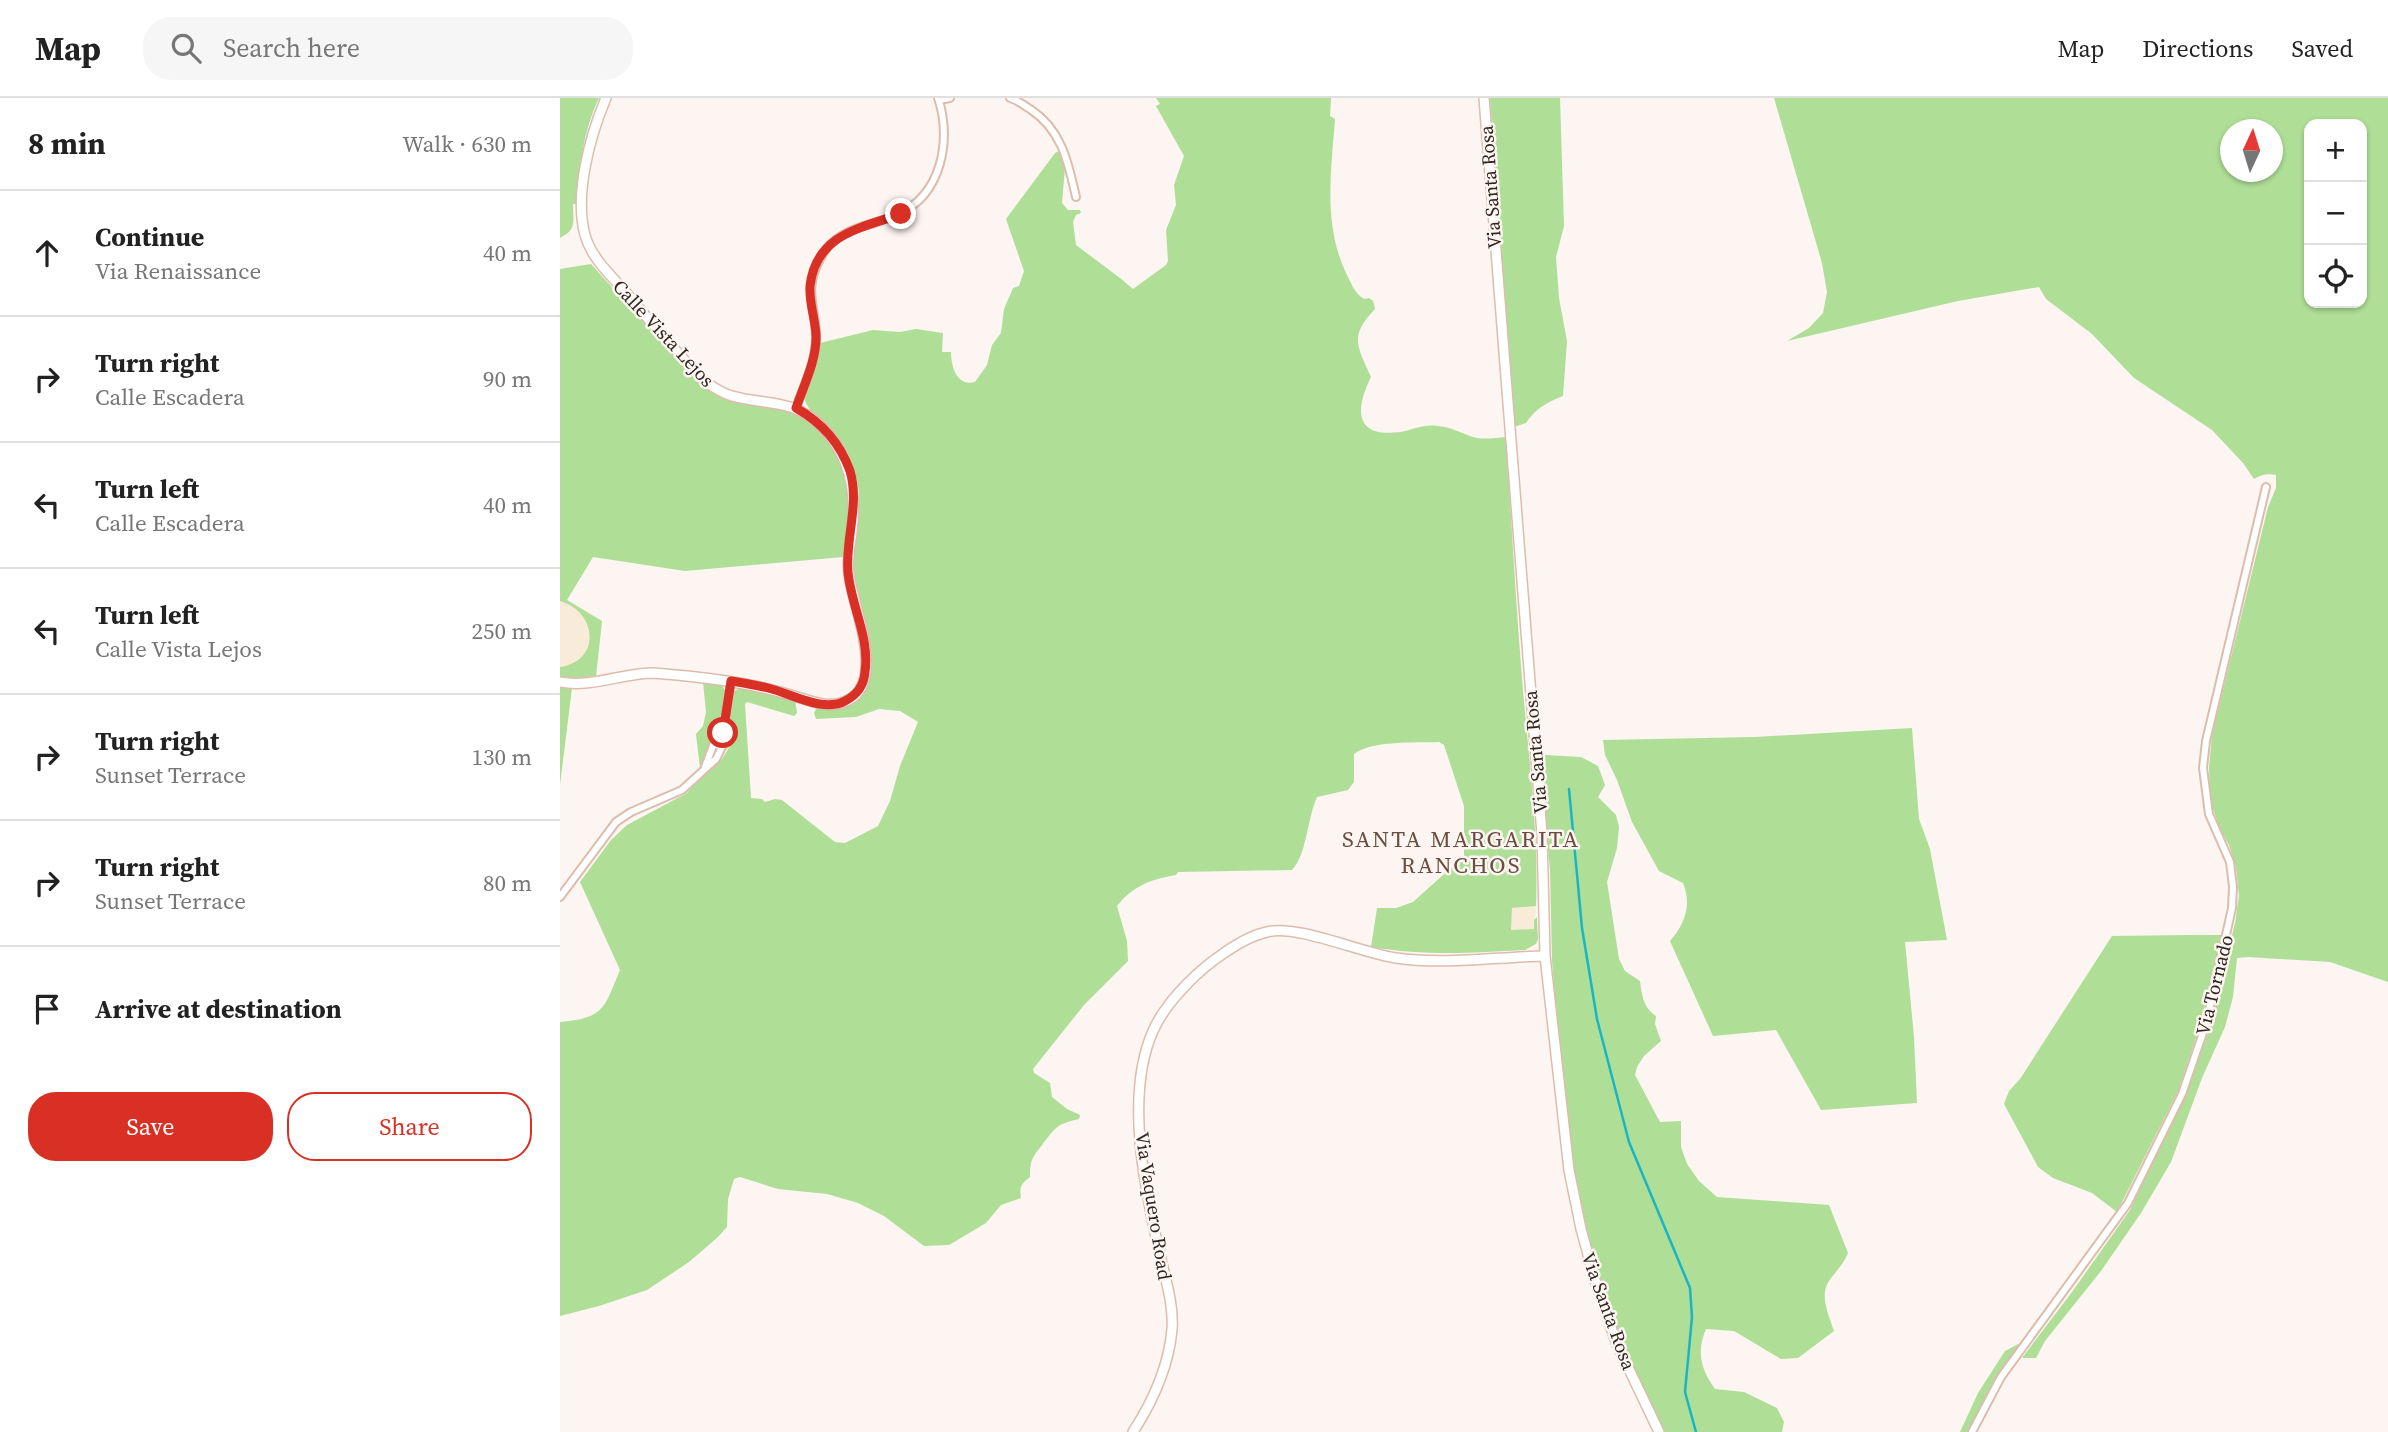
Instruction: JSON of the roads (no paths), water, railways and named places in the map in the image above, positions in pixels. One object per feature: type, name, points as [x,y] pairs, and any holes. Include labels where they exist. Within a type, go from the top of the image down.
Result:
[{"type":"street","name":"Calle Vista Lejos","points":[[606,98],[590,143],[586,168],[583,224],[589,247],[607,272],[704,381],[733,397],[796,408],[814,419],[840,448],[850,474],[854,508],[848,570],[866,658],[862,686],[843,703],[831,705],[767,687],[731,681]]},
{"type":"street","points":[[796,408],[815,348],[810,285],[821,256],[838,237],[854,228],[901,214],[929,188],[940,167],[944,148],[938,99],[950,98]]},
{"type":"street","points":[[1010,98],[1040,116],[1055,132],[1069,164],[1076,197]]},
{"type":"street","name":"Via Santa Rosa","points":[[1484,98],[1542,834],[1545,956],[1569,1170],[1581,1229],[1616,1342],[1659,1432]]},
{"type":"street","name":"Via Tornado","points":[[1972,1432],[2001,1377],[2128,1203],[2182,1094],[2206,1024],[2232,908],[2233,887],[2230,862],[2208,814],[2203,768],[2206,741],[2266,487]]},
{"type":"street","points":[[560,682],[578,684],[638,673],[731,681],[723,733],[728,740],[718,757],[682,790],[631,812],[616,822],[560,897]]},
{"type":"street","points":[[704,769],[714,743],[714,735],[723,733]]},
{"type":"street","points":[[714,743],[722,747]]},
{"type":"street","name":"Via Vaquero Road","points":[[1133,1432],[1144,1415],[1166,1363],[1172,1328],[1171,1307],[1143,1166],[1141,1076],[1154,1030],[1178,993],[1212,962],[1260,934],[1276,930],[1302,933],[1377,954],[1418,960],[1545,956]]},
{"type":"waterway","points":[[1569,789],[1582,928],[1597,1019],[1629,1142],[1690,1288],[1692,1317],[1685,1392],[1696,1432]]},
{"type":"district","name":"SANTA MARGARITA RANCHOS","points":[[1461,852]]}]
